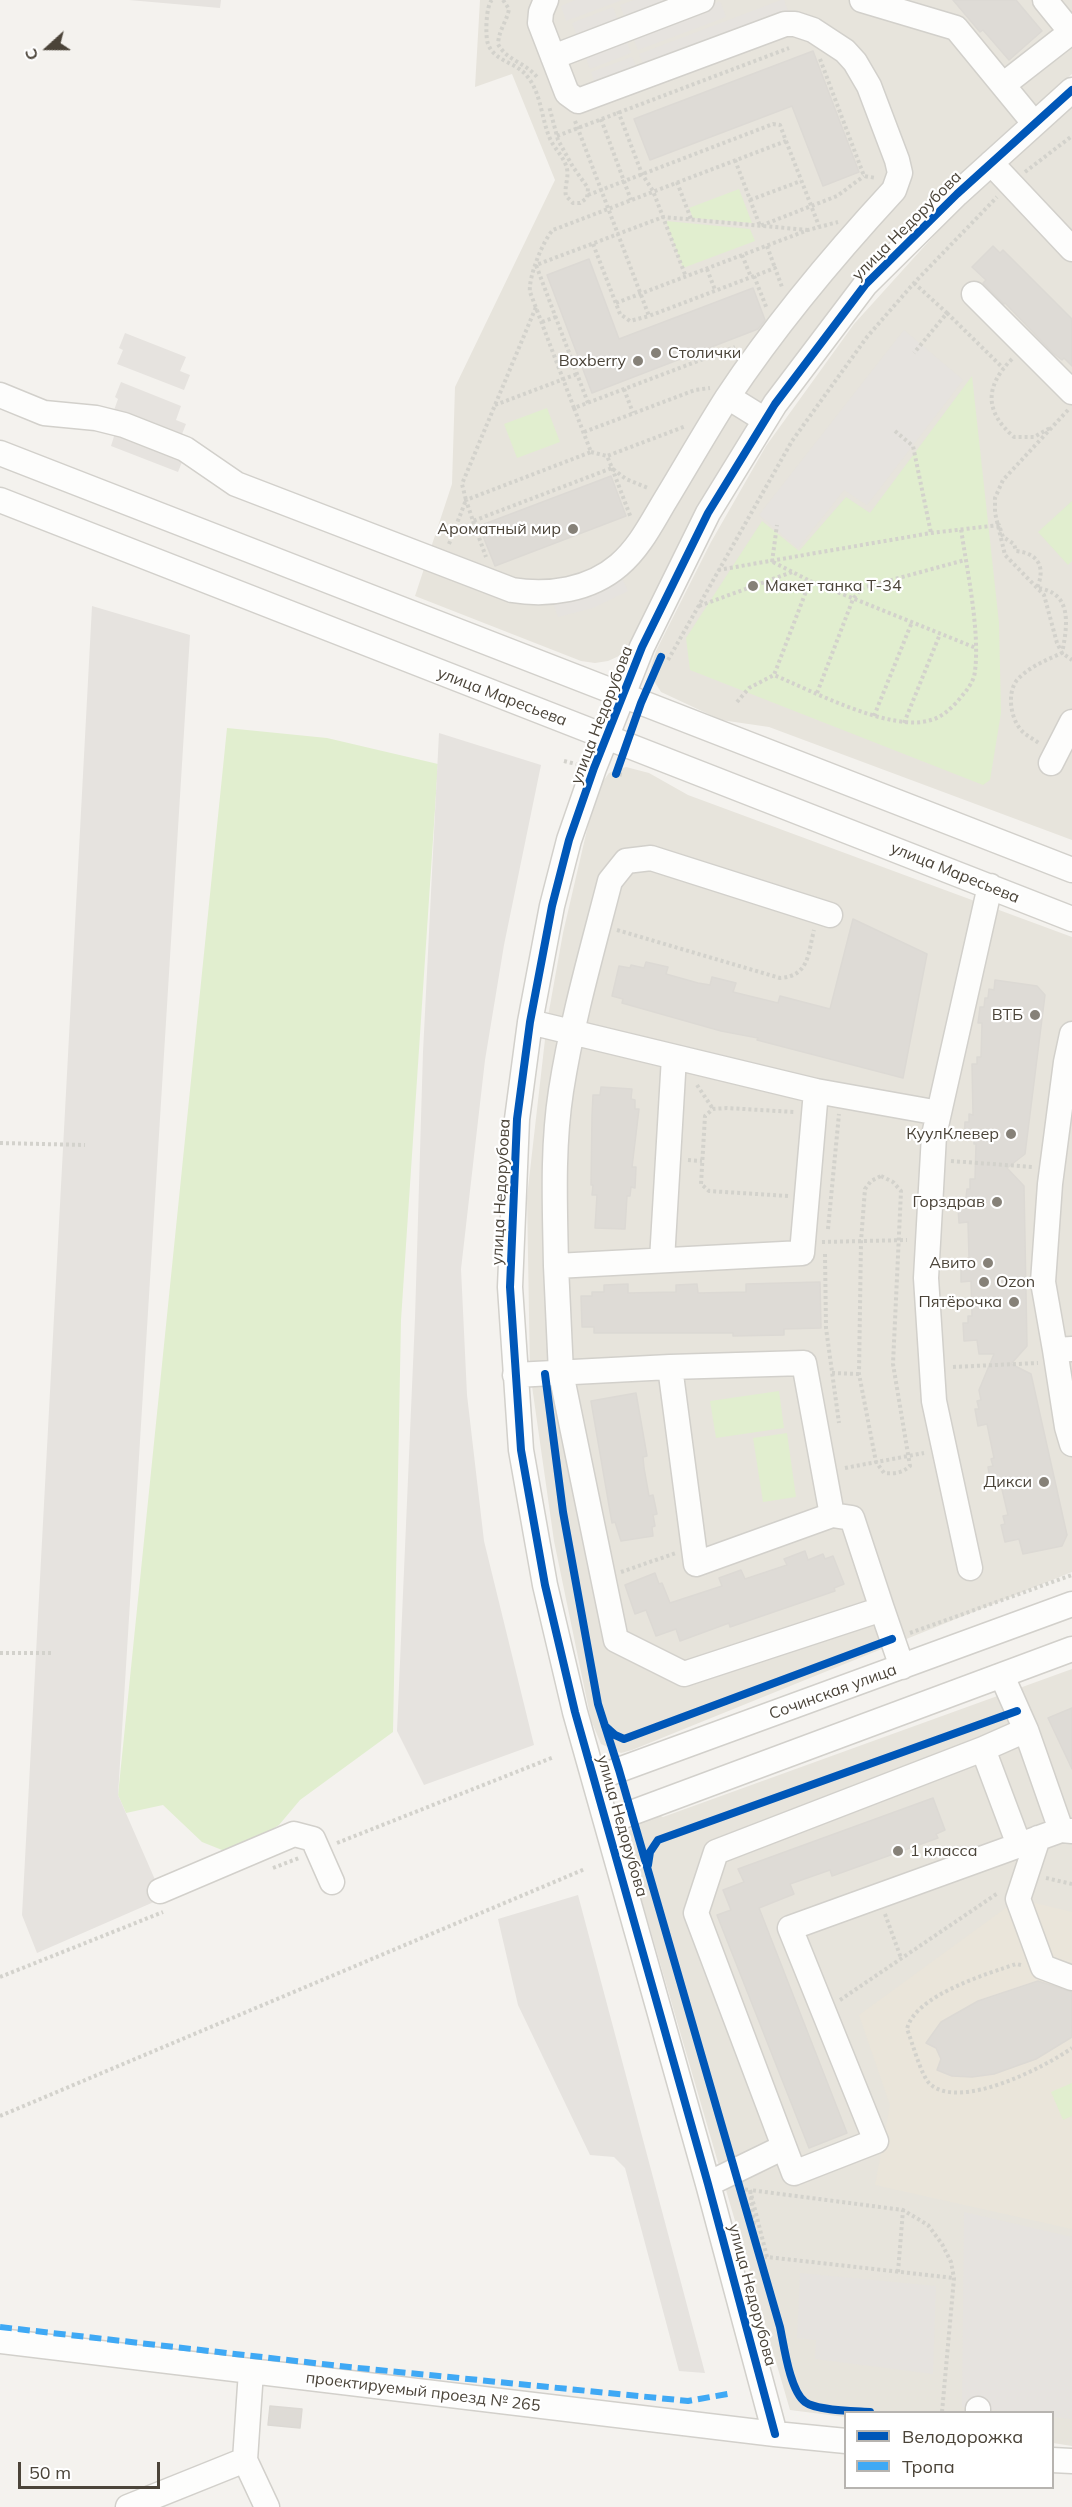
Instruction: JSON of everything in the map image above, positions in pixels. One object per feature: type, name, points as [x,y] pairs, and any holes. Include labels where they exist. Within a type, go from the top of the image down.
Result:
[{"type":"street","points":[[546,0],[541,12],[540,23],[567,93],[560,101]]},
{"type":"street","points":[[553,57],[702,0]]},
{"type":"street","points":[[862,0],[956,28],[1034,123]]},
{"type":"street","points":[[1003,85],[1071,32],[1045,0]]},
{"type":"street","points":[[0,395],[44,413],[96,418],[124,425],[185,449],[236,484],[496,586],[526,593],[546,593],[577,587],[612,571],[640,542],[723,406],[775,332],[894,190],[899,181],[897,160],[862,71],[845,51],[817,37],[805,26],[785,24],[614,101],[560,101]]},
{"type":"street","name":"улица Недорубова","points":[[776,2434],[575,1712],[545,1585],[521,1450],[515,1375],[510,1287],[517,1119],[530,1022],[552,906],[569,840],[616,742],[624,697],[642,647],[708,513],[765,420],[865,285],[991,163],[1072,90]]},
{"type":"street","points":[[991,163],[1072,249]]},
{"type":"street","points":[[974,294],[1072,392]]},
{"type":"street","points":[[723,406],[765,420]]},
{"type":"street","points":[[0,453],[1072,870]]},
{"type":"street","name":"улица Маресьева","points":[[0,500],[1072,919]]},
{"type":"street","points":[[1053,759],[1072,722]]},
{"type":"street","points":[[824,913],[651,858],[626,861],[610,881],[571,1032],[561,1094],[555,1166],[556,1266],[561,1372],[616,1640],[684,1674],[882,1609]]},
{"type":"street","points":[[970,1568],[934,1401],[926,1278],[934,1135],[990,886]]},
{"type":"street","points":[[530,1022],[674,1057],[815,1102],[841,1095],[939,1113]]},
{"type":"street","points":[[1072,1034],[1066,1062],[1052,1168],[1043,1282],[1061,1354],[1067,1427],[1072,1444]]},
{"type":"street","points":[[662,1260],[674,1057]]},
{"type":"street","points":[[556,1266],[802,1253],[815,1242],[807,1197],[815,1102]]},
{"type":"street","points":[[515,1375],[804,1363],[832,1515]]},
{"type":"street","points":[[670,1367],[696,1564],[832,1515],[852,1518],[902,1666]]},
{"type":"street","name":"Сочинская улица","points":[[594,1779],[1072,1604]]},
{"type":"street","points":[[606,1822],[1072,1649]]},
{"type":"street","points":[[1002,1676],[1026,1730],[1067,1830],[790,1928],[876,2141],[794,2173],[696,1913],[716,1852],[984,1749],[1026,1730]]},
{"type":"street","points":[[984,1749],[1029,1842],[1027,1873],[1018,1899],[1043,1967],[1072,1978]]},
{"type":"street","points":[[163,1901],[294,1834],[313,1839],[332,1882]]},
{"type":"street","points":[[708,2184],[737,2180],[784,2146]]},
{"type":"street","name":"проектируемый проезд № 265","points":[[0,2341],[844,2441]]},
{"type":"street","points":[[251,2371],[245,2460],[267,2507]]},
{"type":"street","points":[[131,2506],[245,2460]]},
{"type":"street","points":[[1054,2460],[1072,2462]]},
{"type":"path","points":[[492,0],[487,5],[488,44],[496,55],[524,72],[531,83],[550,138],[566,166],[566,196],[576,204],[585,201],[588,195],[585,183],[573,167],[557,136],[560,101]]},
{"type":"path","points":[[503,0],[509,9],[501,26],[498,44],[502,52],[525,65],[541,83]]},
{"type":"path","points":[[557,136],[577,128],[614,101],[817,37],[864,176]]},
{"type":"path","points":[[560,101],[571,110],[649,316]]},
{"type":"path","points":[[614,101],[642,174],[653,191],[686,277]]},
{"type":"path","points":[[588,195],[773,124],[780,125],[819,226]]},
{"type":"path","points":[[657,666],[665,659],[698,606],[792,441],[867,337],[914,283],[1010,183],[1072,136]]},
{"type":"path","points":[[591,453],[530,287],[547,237],[553,230],[786,141]]},
{"type":"path","points":[[735,160],[760,226]]},
{"type":"path","points":[[760,226],[837,196],[864,176],[899,181]]},
{"type":"path","points":[[750,200],[801,181]]},
{"type":"path","points":[[677,182],[691,219]]},
{"type":"path","points":[[536,265],[663,217],[808,230]]},
{"type":"path","points":[[616,303],[819,226],[838,222],[864,223]]},
{"type":"path","points":[[593,243],[620,314],[626,320],[649,316],[775,268]]},
{"type":"path","points":[[767,246],[791,311]]},
{"type":"path","points":[[742,255],[775,332]]},
{"type":"path","points":[[536,265],[588,403]]},
{"type":"path","points":[[707,268],[715,290]]},
{"type":"path","points":[[914,283],[1003,368]]},
{"type":"path","points":[[496,586],[462,484],[536,307]]},
{"type":"path","points":[[914,353],[947,313]]},
{"type":"path","points":[[542,322],[556,317]]},
{"type":"path","points":[[574,408],[743,344]]},
{"type":"path","points":[[1026,346],[1003,368],[991,390],[992,409],[1001,426],[1014,437],[1034,437],[1053,426]]},
{"type":"path","points":[[495,405],[577,374]]},
{"type":"path","points":[[441,564],[466,500],[591,453],[607,456],[723,406],[712,389],[700,388],[584,432]]},
{"type":"path","points":[[624,389],[633,413]]},
{"type":"path","points":[[1072,406],[1003,480],[995,498],[996,524],[1005,555],[1037,588],[1048,606],[1057,643],[1062,653],[1072,660]]},
{"type":"path","points":[[895,431],[913,446],[931,533]]},
{"type":"path","points":[[607,456],[640,542]]},
{"type":"path","points":[[473,521],[612,468]]},
{"type":"path","points":[[612,468],[630,481],[669,495]]},
{"type":"path","points":[[718,570],[996,524],[1002,529],[1003,537],[1014,544],[1016,551],[1028,552],[1037,559],[1041,568],[1041,579],[1037,588]]},
{"type":"path","points":[[772,562],[777,525]]},
{"type":"path","points":[[774,675],[874,716],[904,723],[930,720],[947,712],[968,689],[975,674],[976,648],[961,529]]},
{"type":"path","points":[[818,693],[853,599],[862,588],[965,560]]},
{"type":"path","points":[[772,562],[810,581],[976,648]]},
{"type":"path","points":[[698,606],[792,572]]},
{"type":"path","points":[[737,702],[749,688],[774,675],[810,581]]},
{"type":"path","points":[[1037,588],[1057,593],[1068,604],[1070,617],[1062,653]]},
{"type":"path","points":[[874,716],[912,622]]},
{"type":"path","points":[[904,723],[940,634]]},
{"type":"path","points":[[1053,759],[1023,732],[1013,717],[1011,699],[1015,682],[1030,669],[1062,653]]},
{"type":"path","points":[[616,742],[616,774]]},
{"type":"path","points":[[599,925],[780,978],[792,977],[800,972],[824,913]]},
{"type":"path","points":[[840,1433],[826,1328],[824,1264],[815,1242],[841,1095]]},
{"type":"path","points":[[807,1197],[709,1191],[701,1184],[705,1116],[713,1109],[815,1102]]},
{"type":"path","points":[[0,1143],[85,1145]]},
{"type":"path","points":[[933,1159],[1052,1168]]},
{"type":"path","points":[[881,1176],[893,1182],[902,1191],[897,1240],[893,1364],[910,1466],[904,1471],[895,1473],[884,1473],[876,1462],[859,1374],[861,1242],[865,1189],[871,1181],[881,1176]]},
{"type":"path","points":[[815,1242],[928,1239]]},
{"type":"path","points":[[932,1368],[1061,1354]]},
{"type":"path","points":[[832,1373],[859,1374]]},
{"type":"path","points":[[845,1468],[944,1448]]},
{"type":"path","points":[[843,1456],[846,1478]]},
{"type":"path","points":[[603,1579],[694,1547]]},
{"type":"path","points":[[892,1640],[1072,1575]]},
{"type":"path","points":[[0,1653],[53,1653]]},
{"type":"path","points":[[263,1872],[554,1757]]},
{"type":"path","points":[[0,2116],[585,1869]]},
{"type":"path","points":[[824,2012],[1027,1873],[1072,1884]]},
{"type":"path","points":[[878,1896],[901,1959]]},
{"type":"path","points":[[0,1977],[163,1901]]},
{"type":"path","points":[[1043,1967],[1016,1964],[969,1980],[927,2001],[908,2023],[907,2029],[928,2083],[941,2090],[972,2092],[1022,2076],[1050,2063],[1072,2048]]},
{"type":"path","points":[[737,2180],[754,2223],[750,2190]]},
{"type":"path","points":[[737,2180],[763,2257]]},
{"type":"path","points":[[750,2190],[903,2210],[928,2225],[942,2244],[951,2262],[954,2278],[942,2411]]},
{"type":"path","points":[[750,2190],[763,2257],[762,2266]]},
{"type":"path","points":[[898,2272],[903,2210]]},
{"type":"path","points":[[763,2257],[954,2278]]},
{"type":"shaded area","points":[[129,0],[221,0],[220,8]]},
{"type":"shaded area","points":[[480,0],[1072,0],[1072,74],[917,215],[852,288],[634,640],[619,656],[608,661],[595,663],[581,661],[415,596],[452,484],[455,387],[555,180],[512,74],[475,87]]},
{"type":"shaded area","points":[[575,0],[622,0],[566,21],[561,6]]},
{"type":"shaded area","points":[[634,0],[681,0],[626,21],[620,5]]},
{"type":"shaded area","points":[[784,0],[789,14],[645,69],[639,54]]},
{"type":"shaded area","points":[[720,1],[726,17],[638,50],[632,35]]},
{"type":"shaded area","points":[[613,7],[619,23],[578,38],[572,23]]},
{"type":"shaded area","points":[[625,37],[631,53],[590,69],[584,53]]},
{"type":"shaded area","points":[[632,57],[638,71],[596,87],[591,72]]},
{"type":"shaded area","points":[[1072,105],[1072,840],[769,727],[721,720],[661,692],[654,681],[651,667],[656,651],[711,542],[766,446],[854,324],[968,198]]},
{"type":"shaded area","points":[[904,330],[963,380],[867,505],[844,490],[798,548],[759,515]]},
{"type":"shaded area","points":[[125,333],[186,357],[180,371],[190,375],[184,390],[117,364],[123,350],[119,348]]},
{"type":"shaded area","points":[[121,382],[181,406],[176,420],[186,424],[180,439],[113,413],[118,399],[115,397]]},
{"type":"shaded area","points":[[116,430],[184,457],[178,472],[111,446]]},
{"type":"shaded area","points":[[620,574],[628,591],[593,608],[558,617],[552,600]]},
{"type":"shaded area","points":[[92,606],[190,635],[118,1795],[163,1898],[37,1953],[22,1915]]},
{"type":"shaded area","points":[[439,733],[541,765],[504,945],[485,1060],[461,1269],[467,1395],[484,1541],[534,1745],[424,1785],[397,1731],[415,1318],[423,1052]]},
{"type":"shaded area","points":[[626,767],[649,773],[688,795],[1072,937],[1072,1572],[621,1753],[601,1744],[591,1720],[554,1541],[530,1372],[527,1197],[547,1022],[563,933],[596,791],[609,773]]},
{"type":"shaded area","points":[[1072,1669],[1072,2446],[1054,2443],[1054,2411],[844,2411],[844,2417],[790,2410],[628,1853],[628,1833],[634,1824],[654,1813],[663,1817]]},
{"type":"shaded area","points":[[578,1895],[705,2373],[679,2371],[625,2168],[614,2157],[590,2155],[518,2005],[498,1919]]},
{"type":"shaded area","points":[[1018,1899],[1072,1912],[1072,2229],[875,2185],[890,2105],[859,2015]]},
{"type":"shaded area","points":[[964,2212],[1072,2237],[1072,2419],[1054,2417],[1054,2411],[1003,2411],[962,2407]]},
{"type":"shaded area","points":[[800,2273],[936,2286],[933,2374],[815,2359],[816,2340],[797,2338]]},
{"type":"green space","points":[[739,189],[752,223],[693,218],[689,208]]},
{"type":"green space","points":[[666,221],[750,229],[755,241],[683,268]]},
{"type":"green space","points":[[972,376],[999,623],[1001,713],[990,780],[983,785],[690,670],[686,638],[762,521],[799,551],[846,497],[870,513]]},
{"type":"green space","points":[[547,408],[560,442],[517,458],[504,424]]},
{"type":"green space","points":[[1072,501],[1072,561],[1068,565],[1038,532]]},
{"type":"green space","points":[[227,728],[327,738],[438,764],[401,1320],[393,1732],[300,1800],[279,1825],[232,1854],[202,1842],[163,1805],[126,1813],[118,1795]]},
{"type":"green space","points":[[779,1391],[784,1428],[716,1438],[710,1401]]},
{"type":"green space","points":[[787,1433],[796,1497],[763,1502],[753,1438]]},
{"type":"green space","points":[[1072,2083],[1072,2116],[1063,2120],[1051,2092]]},
{"type":"building","points":[[953,0],[1016,0],[1042,31],[1009,60],[983,30],[980,32]]},
{"type":"building","points":[[813,51],[859,172],[823,186],[792,106],[650,160],[634,119]]},
{"type":"building","points":[[993,246],[1000,253],[1003,250],[1072,319],[1072,366],[1064,358],[1062,360],[1053,353],[983,283],[986,280],[972,267]]},
{"type":"building","points":[[589,259],[619,339],[753,288],[765,320],[758,329],[592,393],[547,275]]},
{"type":"building","points":[[611,476],[626,516],[495,566],[479,526]]},
{"type":"building","points":[[853,919],[927,954],[903,1078],[757,1040],[758,1038],[721,1031],[622,1003],[623,999],[612,996],[619,966],[630,968],[631,965],[644,968],[646,962],[668,967],[666,974],[698,983],[710,985],[712,977],[736,983],[733,992],[778,1003],[780,996],[830,1009]]},
{"type":"building","points":[[995,980],[1037,986],[1045,995],[1025,1154],[1007,1168],[1024,1186],[1027,1346],[1011,1364],[1031,1374],[1067,1535],[1062,1546],[1023,1554],[1019,1539],[1005,1542],[1001,1525],[1005,1524],[1003,1516],[1008,1515],[1000,1481],[991,1483],[988,1467],[993,1466],[991,1459],[994,1458],[987,1424],[978,1426],[975,1409],[979,1409],[977,1401],[981,1400],[979,1390],[994,1354],[979,1354],[977,1340],[964,1341],[963,1323],[968,1323],[968,1316],[972,1316],[971,1281],[961,1282],[961,1266],[966,1266],[965,1259],[969,1258],[968,1222],[959,1223],[958,1207],[965,1206],[967,1189],[970,1189],[970,1179],[975,1179],[976,1144],[974,1144],[974,1138],[964,1138],[965,1122],[969,1122],[969,1114],[973,1115],[972,1064],[977,1064],[977,1057],[981,1057],[982,1023],[978,1023],[980,1007],[984,1007],[989,989],[994,990]]},
{"type":"building","points":[[601,1087],[632,1089],[631,1099],[635,1100],[635,1109],[639,1109],[632,1167],[636,1167],[635,1188],[631,1187],[630,1196],[627,1196],[625,1229],[595,1228],[597,1195],[592,1195],[593,1185],[591,1185],[592,1116],[593,1095],[600,1095]]},
{"type":"building","points":[[820,1282],[821,1328],[784,1329],[784,1335],[594,1333],[594,1327],[582,1327],[581,1296],[592,1296],[592,1292],[604,1292],[604,1285],[628,1284],[628,1293],[676,1292],[676,1285],[697,1284],[698,1293],[746,1292],[746,1284]]},
{"type":"building","points":[[636,1393],[647,1456],[643,1457],[644,1468],[649,1496],[653,1495],[657,1514],[653,1515],[655,1526],[652,1527],[653,1536],[621,1541],[615,1522],[612,1523],[591,1401]]},
{"type":"building","points":[[805,1551],[808,1560],[823,1554],[825,1559],[833,1556],[844,1584],[834,1588],[835,1591],[730,1627],[729,1623],[680,1641],[676,1629],[656,1636],[646,1610],[635,1614],[625,1585],[655,1573],[670,1603],[722,1586],[719,1578],[741,1570],[745,1579],[787,1565],[784,1559]]},
{"type":"building","points":[[1072,1708],[1072,1769],[1048,1718]]},
{"type":"building","points":[[933,1798],[945,1830],[936,1834],[938,1838],[832,1876],[830,1870],[790,1884],[794,1894],[759,1908],[847,2133],[809,2148],[717,1915],[731,1910],[723,1890],[744,1882],[738,1869]]},
{"type":"building","points":[[1038,1981],[1072,1992],[1072,2037],[1036,2059],[994,2074],[972,2077],[952,2076],[937,2070],[941,2059],[936,2048],[926,2043],[941,2022],[978,2001]]},
{"type":"building","points":[[270,2406],[302,2409],[300,2428],[268,2425]]},
{"type":"marked path","points":[[0,2327],[349,2367],[688,2401],[733,2393]]},
{"type":"cycle path","points":[[775,2434],[708,2184],[575,1712],[545,1585],[521,1450],[510,1287],[517,1119],[530,1022],[552,906],[569,840],[594,768],[642,647],[708,513],[775,404],[865,285],[957,194],[1072,90]]},
{"type":"cycle path","points":[[616,774],[641,703],[661,657]]},
{"type":"cycle path","points":[[545,1374],[563,1512],[598,1704],[780,2327],[792,2378],[795,2388],[805,2402],[818,2407],[853,2411]]},
{"type":"cycle path","points":[[605,1726],[624,1739],[892,1639]]},
{"type":"cycle path","points":[[648,1865],[650,1852],[658,1840],[1017,1711]]},
{"type":"place","name":"Столички","points":[[656,353]]},
{"type":"place","name":"Boxberry","points":[[638,361]]},
{"type":"place","name":"Ароматный мир","points":[[573,529]]},
{"type":"place","name":"Макет танка Т-34","points":[[753,586]]},
{"type":"place","name":"ВТБ","points":[[1035,1015]]},
{"type":"place","name":"КуулКлевер","points":[[1011,1134]]},
{"type":"place","name":"Горздрав","points":[[997,1202]]},
{"type":"place","name":"Авито","points":[[988,1263]]},
{"type":"place","name":"Ozon","points":[[984,1282]]},
{"type":"place","name":"Пятёрочка","points":[[1014,1302]]},
{"type":"place","name":"Дикси","points":[[1044,1482]]},
{"type":"place","name":"1 класса","points":[[898,1851]]}]
